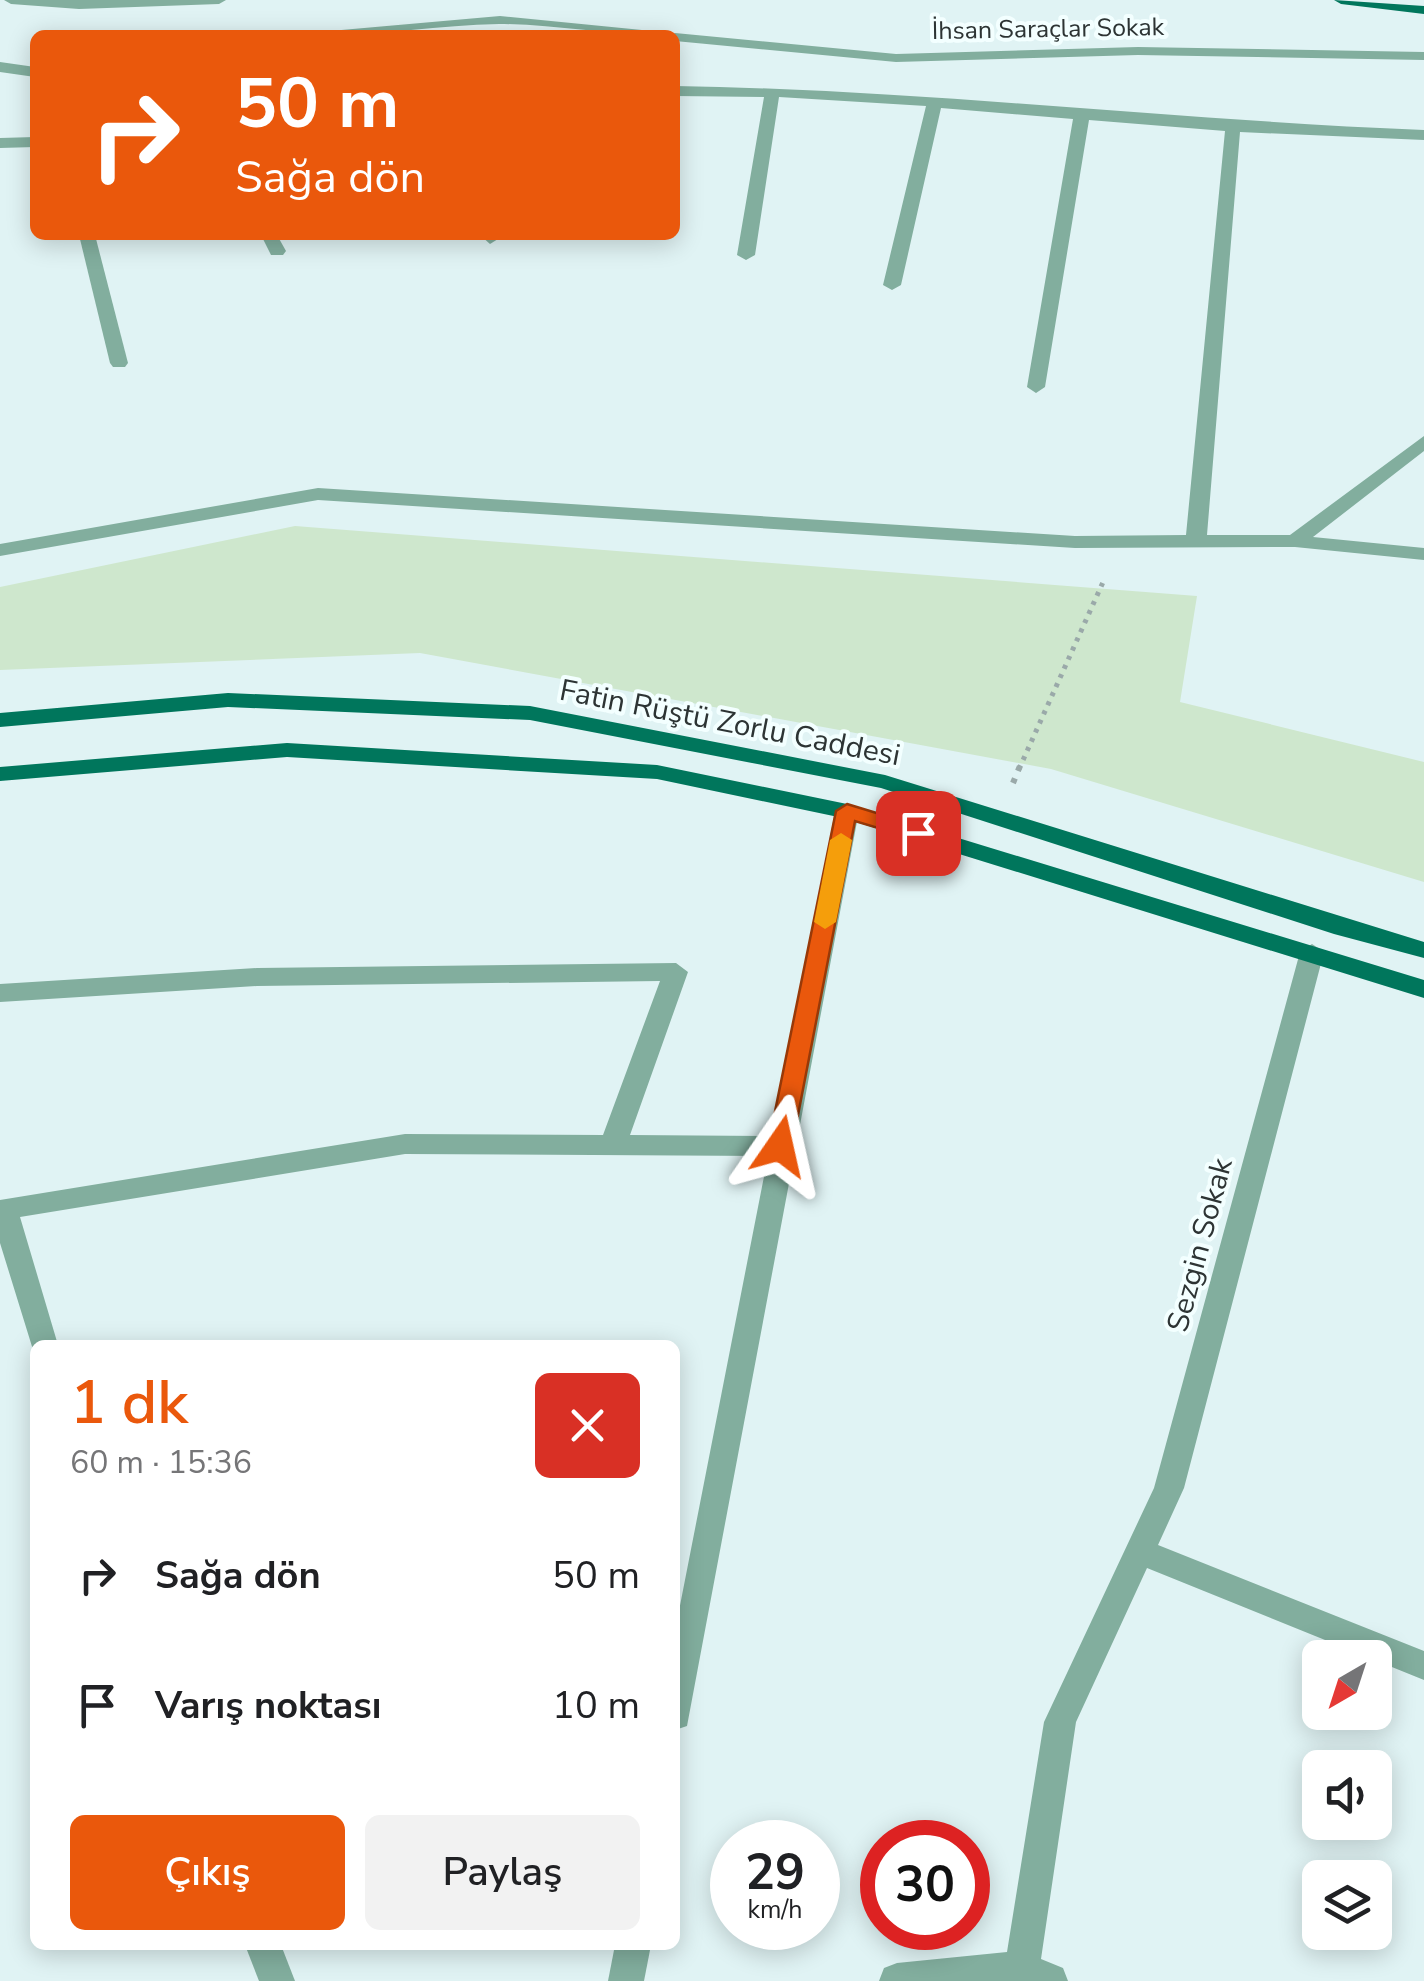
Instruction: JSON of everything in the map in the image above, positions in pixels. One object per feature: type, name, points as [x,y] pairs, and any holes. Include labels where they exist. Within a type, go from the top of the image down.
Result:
[{"type":"main road","points":[[1341,0],[1424,10]]},
{"type":"main road","name":"Fatin Rüştü Zorlu Caddesi","points":[[0,720],[228,700],[530,713],[886,782],[1343,928],[1424,950]]},
{"type":"main road","name":"Fatin Rüştü Zorlu Caddesi","points":[[0,774],[288,750],[657,772],[847,811],[1312,952],[1424,990]]},
{"type":"street","points":[[10,0],[79,5],[218,0]]},
{"type":"street","points":[[387,30],[500,20],[601,30]]},
{"type":"street","name":"İhsan Saraçlar Sokak","points":[[680,37],[896,58],[1138,51],[1424,56]]},
{"type":"street","points":[[0,67],[30,71]]},
{"type":"street","points":[[680,91],[772,92],[1233,127],[1424,135]]},
{"type":"street","points":[[746,255],[772,92]]},
{"type":"street","points":[[892,285],[935,102]]},
{"type":"street","points":[[1036,387],[1082,114]]},
{"type":"street","points":[[1196,541],[1233,127]]},
{"type":"street","points":[[0,142],[30,142]]},
{"type":"street","points":[[87,240],[119,363]]},
{"type":"street","points":[[1295,541],[1424,442]]},
{"type":"street","points":[[0,550],[318,494],[1122,542],[1295,541],[1424,554]]},
{"type":"street","points":[[680,1688],[780,1146],[847,811]]},
{"type":"street","name":"Sezgin Sokak","points":[[1032,1977],[1060,1722],[1169,1488],[1312,952]]},
{"type":"street","points":[[0,994],[257,977],[676,972],[613,1145]]},
{"type":"street","points":[[42,1340],[2,1210],[405,1144],[780,1146]]},
{"type":"street","points":[[1139,1551],[1424,1666]]},
{"type":"street","points":[[264,1950],[277,1981]]},
{"type":"street","points":[[626,1981],[631,1950]]},
{"type":"street","points":[[897,1981],[1032,1977]]},
{"type":"path","points":[[998,816],[1122,542]]},
{"type":"green space","points":[[295,526],[1197,596],[1180,702],[1424,762],[1424,882],[1051,769],[420,653],[0,670],[0,587]]},
{"type":"slow traffic","points":[[825,922],[841,840]]},
{"type":"route","points":[[780,1146],[847,811],[918,833]]}]
